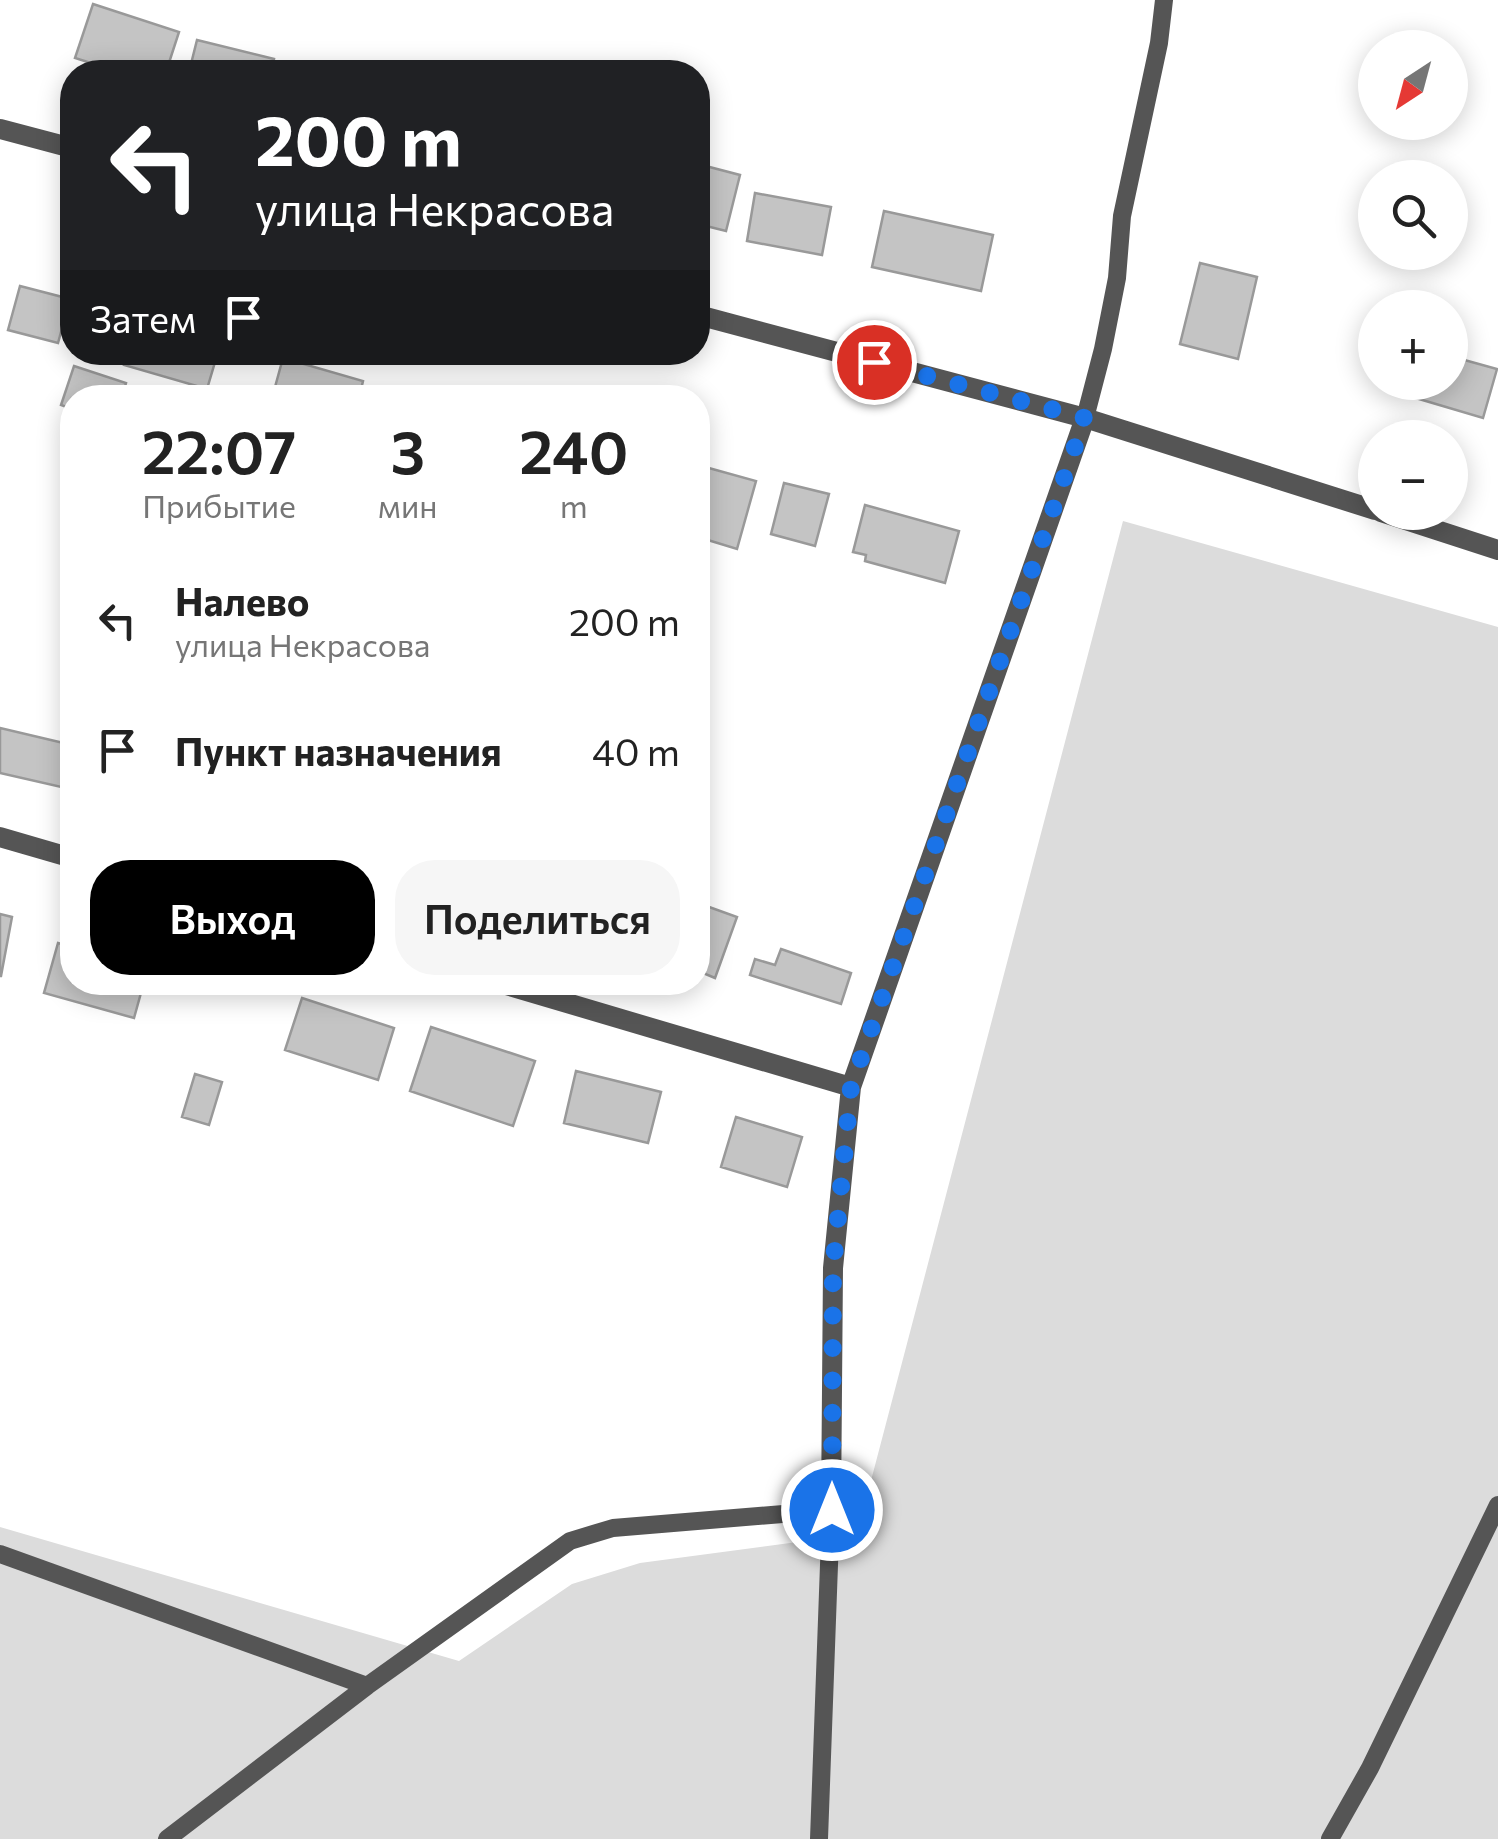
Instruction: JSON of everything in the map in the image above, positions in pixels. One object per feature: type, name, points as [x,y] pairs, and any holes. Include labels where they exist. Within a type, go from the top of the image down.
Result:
[{"type":"street","points":[[0,129],[60,145]]},
{"type":"street","points":[[710,318],[1085,418],[1358,506]]},
{"type":"street","points":[[832,1510],[833,1268],[851,1087],[1085,418]]},
{"type":"street","points":[[1435,530],[1498,550]]},
{"type":"street","points":[[0,836],[60,854]]},
{"type":"street","points":[[540,995],[851,1087]]},
{"type":"lane","points":[[1085,418],[1103,349],[1122,216],[1159,42],[1164,0]]},
{"type":"lane","points":[[1330,1839],[1370,1768],[1498,1505]]},
{"type":"lane","points":[[167,1839],[367,1686],[570,1541],[613,1528],[832,1510],[819,1839]]},
{"type":"lane","points":[[0,1554],[367,1686]]},
{"type":"shaded area","points":[[1123,521],[1498,627],[1498,1839],[0,1839],[0,1527],[459,1661],[572,1584],[640,1563],[857,1534]]},
{"type":"building","points":[[93,4],[179,32],[170,60],[75,58]]},
{"type":"building","points":[[197,40],[274,59],[274,60],[192,60]]},
{"type":"building","points":[[710,167],[740,175],[726,231],[710,227]]},
{"type":"building","points":[[755,193],[831,207],[822,255],[747,241]]},
{"type":"building","points":[[884,211],[993,235],[981,291],[872,267]]},
{"type":"building","points":[[1200,263],[1257,277],[1238,359],[1180,344]]},
{"type":"building","points":[[20,286],[60,296],[58,343],[8,330]]},
{"type":"building","points":[[1468,361],[1497,369],[1483,418],[1422,400],[1468,400]]},
{"type":"building","points":[[124,365],[214,365],[208,385],[193,385]]},
{"type":"building","points":[[281,365],[307,365],[363,381],[362,385],[276,385]]},
{"type":"building","points":[[74,366],[126,383],[125,385],[68,385]]},
{"type":"building","points":[[710,468],[756,481],[737,549],[710,541]]},
{"type":"building","points":[[784,483],[829,494],[815,546],[771,534]]},
{"type":"building","points":[[865,505],[959,531],[945,583],[865,561],[866,555],[853,552]]},
{"type":"building","points":[[0,728],[60,742],[60,787],[0,773]]},
{"type":"building","points":[[710,907],[737,917],[715,978],[710,976]]},
{"type":"building","points":[[0,914],[12,917],[1,976],[0,976]]},
{"type":"building","points":[[58,943],[60,995],[140,995],[134,1018],[44,993]]},
{"type":"building","points":[[781,949],[851,973],[841,1004],[750,975],[755,959],[775,965]]},
{"type":"building","points":[[302,998],[394,1028],[378,1080],[285,1050]]},
{"type":"building","points":[[431,1027],[535,1061],[513,1126],[410,1091]]},
{"type":"building","points":[[576,1071],[661,1092],[648,1143],[564,1123]]},
{"type":"building","points":[[195,1074],[222,1082],[209,1125],[182,1117]]},
{"type":"building","points":[[736,1117],[802,1137],[787,1187],[721,1167]]},
{"type":"route","points":[[832,1510],[833,1268],[851,1087],[1085,418],[874,362]]}]
